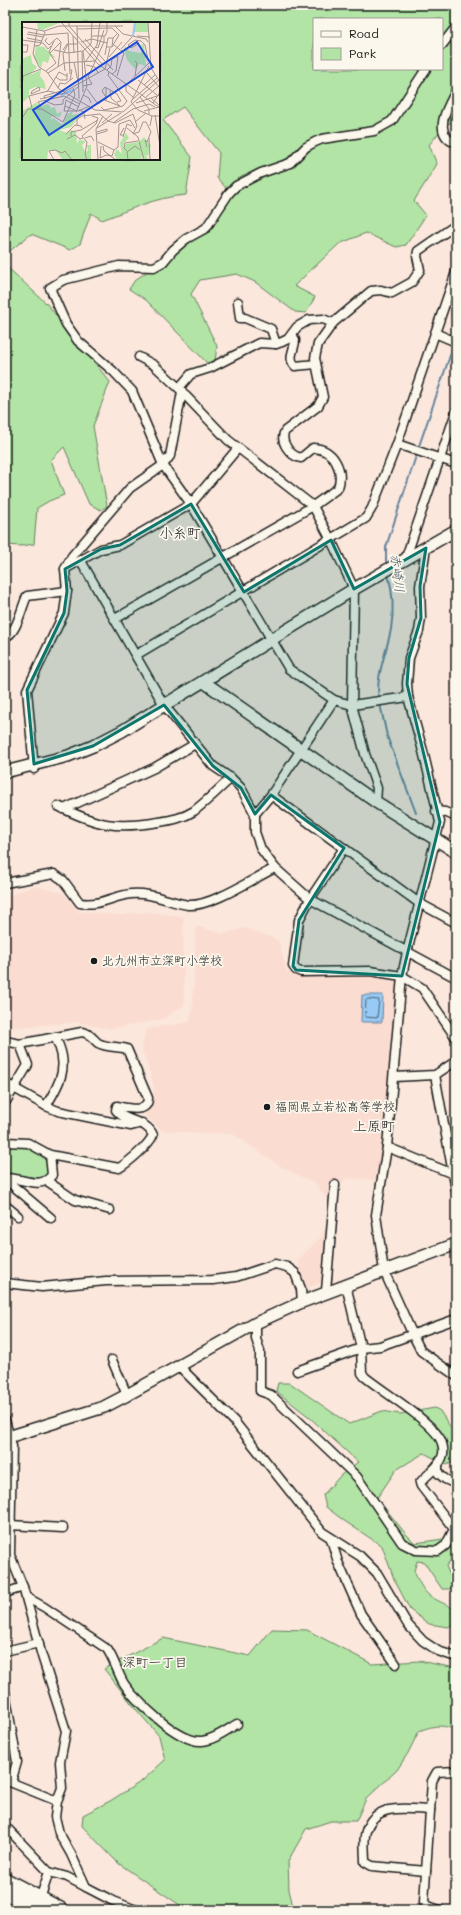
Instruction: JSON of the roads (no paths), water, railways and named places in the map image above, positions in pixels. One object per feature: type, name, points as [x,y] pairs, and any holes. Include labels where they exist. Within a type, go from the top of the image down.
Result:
[{"type":"highway","points":[[5,1880],[38,1905]]},
{"type":"highway","points":[[5,1892],[38,1905],[59,1910]]},
{"type":"street","points":[[443,44],[455,31]]},
{"type":"street","points":[[408,697],[352,705],[334,700],[289,669],[191,504],[163,465],[132,391],[78,340],[66,324],[50,288],[63,280],[119,266],[154,267],[163,262],[173,250],[210,223],[220,206],[236,186],[261,173],[290,163],[306,147],[322,139],[374,131],[392,121],[425,70]]},
{"type":"street","points":[[456,91],[444,118],[443,131],[445,137],[450,141],[456,140]]},
{"type":"street","points":[[115,620],[313,506],[338,488],[340,472],[337,463],[327,452],[314,448],[301,458],[294,456],[283,441],[282,436],[285,431],[321,402],[323,397],[315,358],[318,344],[333,323],[371,291],[381,290],[392,293],[412,282],[420,270],[417,256],[418,251],[453,227],[456,228]]},
{"type":"street","points":[[136,655],[366,518],[372,508],[397,444],[456,272]]},
{"type":"street","points":[[238,302],[240,318],[245,318],[271,329],[276,344]]},
{"type":"street","points":[[34,767],[28,690],[64,613],[67,591],[65,569],[72,556],[130,488],[163,465],[170,456],[181,390],[191,374],[210,368],[258,343],[276,344],[288,339],[297,327],[309,320],[323,320],[333,323]]},
{"type":"street","points":[[435,333],[456,342]]},
{"type":"street","points":[[292,334],[296,340],[291,356],[293,365],[316,364]]},
{"type":"street","points":[[139,358],[154,365],[181,390],[228,440],[313,506],[331,540],[354,590],[352,705],[365,754],[377,788],[376,802]]},
{"type":"street","points":[[405,560],[456,412]]},
{"type":"street","points":[[397,444],[456,464]]},
{"type":"street","points":[[65,569],[101,549],[120,545],[191,504],[238,448]]},
{"type":"street","points":[[5,772],[34,767],[68,756],[94,746],[122,731],[272,639],[456,530]]},
{"type":"street","points":[[426,548],[420,586],[420,625],[406,671],[408,697],[440,822],[402,976],[387,1147],[376,1215],[384,1271],[412,1333],[421,1351],[456,1376]]},
{"type":"street","points":[[81,561],[164,705],[213,766],[231,778],[241,788],[255,814],[255,832],[261,849],[275,868],[310,899],[456,978]]},
{"type":"street","points":[[5,637],[15,629],[20,610],[27,596],[67,591]]},
{"type":"street","points":[[204,682],[376,802],[456,852]]},
{"type":"street","points":[[255,814],[272,796],[334,700]]},
{"type":"street","points":[[195,744],[154,768],[61,807],[76,815],[112,826],[130,826],[179,818],[194,811],[231,778]]},
{"type":"street","points":[[272,796],[419,903],[456,923]]},
{"type":"street","points":[[436,811],[445,812],[456,817]]},
{"type":"street","points":[[344,848],[310,899],[299,920],[294,966],[296,970],[301,972],[370,972],[402,976],[422,988],[456,1038]]},
{"type":"street","points":[[5,883],[54,874],[63,880],[80,903],[93,905],[130,894],[145,894],[189,905],[215,900],[275,868]]},
{"type":"street","points":[[5,1041],[20,1044],[87,1032],[99,1043],[106,1046],[127,1049],[148,1098],[148,1102],[145,1106],[139,1109],[117,1106],[116,1110],[119,1114],[142,1123],[151,1130],[153,1135],[151,1140],[126,1164],[119,1168],[50,1155],[28,1143],[5,1142]]},
{"type":"street","points":[[46,1106],[58,1086],[64,1065],[61,1049],[55,1037]]},
{"type":"street","points":[[5,1104],[28,1065],[20,1044]]},
{"type":"street","points":[[394,1078],[435,1075],[456,1061]]},
{"type":"street","points":[[435,1075],[456,1190]]},
{"type":"street","points":[[5,1083],[58,1111],[131,1126],[142,1123]]},
{"type":"street","points":[[387,1147],[454,1173]]},
{"type":"street","points":[[5,1178],[40,1184],[47,1181],[52,1175],[50,1155]]},
{"type":"street","points":[[5,1178],[51,1218]]},
{"type":"street","points":[[47,1181],[75,1200],[110,1210]]},
{"type":"street","points":[[326,1291],[335,1185]]},
{"type":"street","points":[[5,1205],[18,1216]]},
{"type":"street","points":[[7,1437],[84,1414],[127,1396],[256,1323],[326,1291],[456,1244]]},
{"type":"street","points":[[5,1283],[42,1287],[106,1281],[213,1280],[236,1277],[275,1264],[286,1267],[295,1273],[301,1289],[302,1302]]},
{"type":"street","points":[[256,1323],[256,1339],[260,1351],[260,1392],[271,1394],[357,1477],[402,1543],[416,1550],[438,1551],[446,1546],[454,1529],[420,1483],[438,1465],[443,1455],[443,1446],[440,1437],[425,1422],[365,1377],[362,1373],[360,1348],[346,1285]]},
{"type":"street","points":[[297,1371],[360,1348],[380,1346],[412,1333],[456,1319]]},
{"type":"street","points":[[112,1360],[127,1396]]},
{"type":"street","points":[[180,1367],[234,1421],[322,1532],[360,1556],[377,1573],[408,1625],[423,1641],[438,1651],[456,1657]]},
{"type":"street","points":[[5,1420],[7,1437],[12,1446],[10,1555],[23,1587],[66,1730],[60,1762],[62,1788],[57,1801],[55,1816],[59,1833],[71,1854],[86,1887]]},
{"type":"street","points":[[438,1465],[438,1473],[445,1480],[456,1484]]},
{"type":"street","points":[[10,1525],[63,1528]]},
{"type":"street","points":[[331,1539],[338,1562],[361,1614],[396,1664]]},
{"type":"street","points":[[5,1593],[23,1587]]},
{"type":"street","points":[[26,1597],[44,1607],[107,1649],[113,1658],[124,1682],[165,1726],[185,1738],[195,1741],[203,1741],[237,1724]]},
{"type":"street","points":[[5,1651],[39,1643]]},
{"type":"street","points":[[5,1692],[17,1762],[8,1781],[57,1801]]},
{"type":"street","points":[[440,1910],[427,1906],[424,1902],[432,1782],[437,1772],[456,1771]]},
{"type":"street","points":[[426,1871],[372,1866],[365,1862],[365,1831],[372,1821],[384,1810],[394,1808],[430,1810]]},
{"type":"street","points":[[5,1826],[49,1872],[67,1877],[111,1900],[136,1910]]},
{"type":"street","points":[[38,1905],[49,1872]]},
{"type":"water","points":[[362,995],[383,995],[382,1022],[361,1022]]},
{"type":"waterway","name":"赤崎川","points":[[418,449],[454,344]]},
{"type":"waterway","name":"赤崎川","points":[[386,566],[386,547],[417,453]]},
{"type":"waterway","name":"赤崎川","points":[[379,699],[378,690],[380,673],[391,629],[392,595],[388,574]]},
{"type":"waterway","name":"赤崎川","points":[[380,704],[387,736],[416,813]]},
{"type":"place","name":"北九州市立深町小学校","points":[[94,961]]},
{"type":"place","name":"福岡県立若松高等学校","points":[[267,1107]]},
{"type":"district","name":"小糸町","points":[[180,533]]},
{"type":"district","name":"上原町","points":[[374,1126]]},
{"type":"district","name":"深町一丁目","points":[[155,1662]]}]
